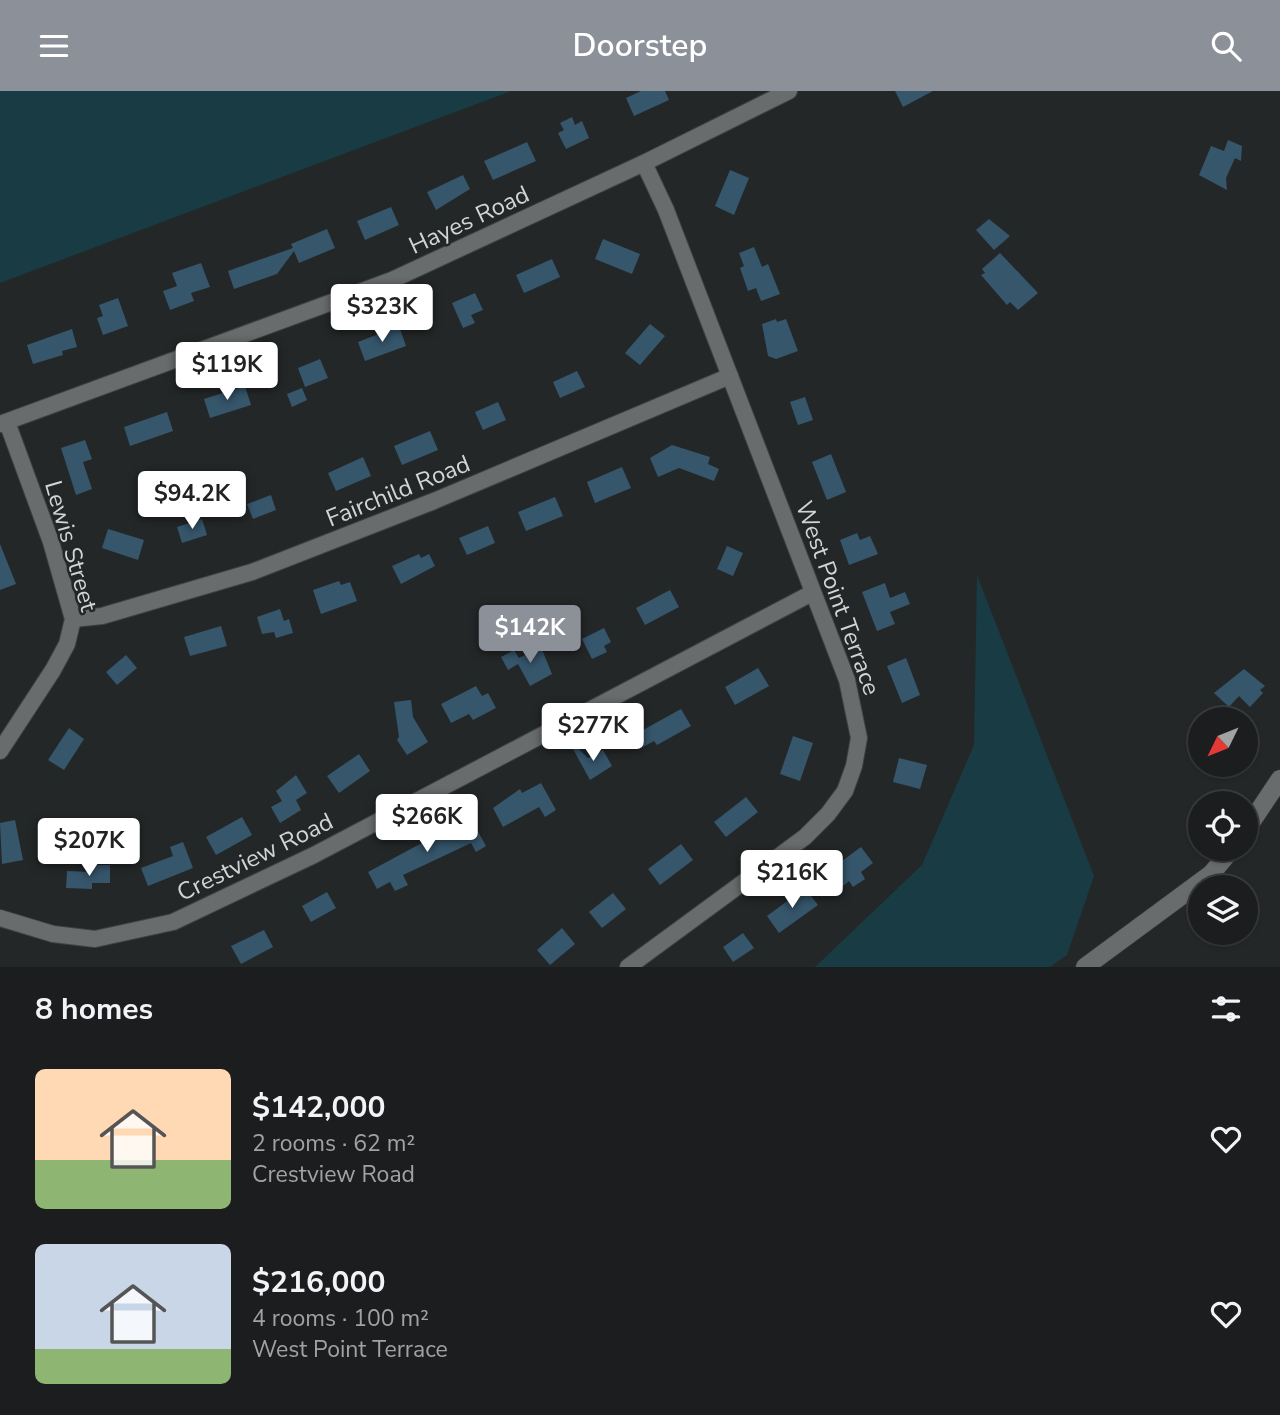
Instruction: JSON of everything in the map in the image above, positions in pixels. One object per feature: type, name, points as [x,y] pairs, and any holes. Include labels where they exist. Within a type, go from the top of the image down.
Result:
[{"type":"main road","points":[[1258,812],[1280,779]]},
{"type":"main road","points":[[1085,967],[1211,874],[1221,861]]},
{"type":"street","name":"Hayes Road","points":[[4,423],[392,280],[644,163],[789,91]]},
{"type":"street","name":"West Point Terrace","points":[[628,967],[805,837],[845,790],[854,766],[859,738],[847,680],[730,376],[644,163]]},
{"type":"street","name":"Fairchild Road","points":[[74,619],[103,615],[290,558],[730,376]]},
{"type":"street","name":"Lewis Street","points":[[0,751],[53,670],[67,644],[74,619],[51,542],[4,423]]},
{"type":"street","name":"Crestview Road","points":[[0,918],[53,934],[96,939],[173,922],[314,855],[813,593]]},
{"type":"shaded area","points":[[0,91],[511,91],[0,283]]},
{"type":"shaded area","points":[[977,575],[1094,876],[1067,955],[1050,967],[815,967],[922,865],[974,745]]},
{"type":"building","points":[[641,91],[665,91],[669,100],[634,116],[626,98]]},
{"type":"building","points":[[895,91],[933,91],[903,107]]},
{"type":"building","points":[[572,117],[575,125],[582,121],[589,138],[566,149],[558,133],[564,130],[560,123]]},
{"type":"building","points":[[1228,140],[1242,146],[1241,161],[1235,158],[1226,178],[1227,190],[1199,175],[1211,146],[1224,151]]},
{"type":"building","points":[[527,142],[536,161],[493,180],[484,161]]},
{"type":"building","points":[[730,170],[749,178],[734,215],[715,206]]},
{"type":"building","points":[[463,175],[470,189],[436,210],[427,192]]},
{"type":"building","points":[[391,207],[399,225],[365,240],[357,221]]},
{"type":"building","points":[[989,219],[1010,236],[994,250],[976,230]]},
{"type":"building","points":[[327,229],[335,248],[299,263],[294,251],[277,274],[234,289],[228,271],[293,248],[291,244]]},
{"type":"building","points":[[603,239],[640,254],[632,274],[595,259]]},
{"type":"building","points":[[754,247],[762,267],[768,264],[780,294],[761,301],[756,288],[748,291],[740,268],[744,266],[739,253]]},
{"type":"building","points":[[1000,253],[1038,293],[1018,310],[1010,302],[1007,305],[981,275],[985,273],[982,269]]},
{"type":"building","points":[[552,259],[560,277],[524,293],[516,275]]},
{"type":"building","points":[[201,263],[210,287],[191,293],[194,301],[170,310],[163,291],[177,286],[172,273]]},
{"type":"building","points":[[475,293],[483,310],[471,315],[475,323],[463,328],[452,303]]},
{"type":"building","points":[[118,298],[128,326],[103,335],[97,318],[103,316],[99,305]]},
{"type":"building","points":[[776,319],[777,322],[786,319],[798,351],[776,359],[768,356],[762,324]]},
{"type":"building","points":[[650,324],[665,336],[640,365],[625,353]]},
{"type":"building","points":[[399,326],[406,346],[365,361],[358,342]]},
{"type":"building","points":[[72,329],[77,347],[62,351],[63,355],[33,364],[27,345]]},
{"type":"building","points":[[320,359],[328,378],[305,387],[298,368]]},
{"type":"building","points":[[577,371],[585,387],[560,398],[553,382]]},
{"type":"building","points":[[245,386],[251,405],[210,418],[204,399]]},
{"type":"building","points":[[302,388],[307,400],[292,407],[287,394]]},
{"type":"building","points":[[805,397],[813,420],[798,425],[790,402]]},
{"type":"building","points":[[498,402],[506,420],[483,430],[475,412]]},
{"type":"building","points":[[167,412],[173,431],[130,446],[124,427]]},
{"type":"building","points":[[430,431],[438,450],[402,465],[394,446]]},
{"type":"building","points":[[85,440],[92,459],[83,462],[92,489],[76,495],[61,448]]},
{"type":"building","points":[[672,445],[710,457],[708,464],[719,469],[714,481],[679,468],[658,477],[650,458]]},
{"type":"building","points":[[831,454],[846,492],[827,500],[812,462]]},
{"type":"building","points":[[363,457],[371,476],[336,491],[328,473]]},
{"type":"building","points":[[622,467],[631,488],[595,503],[587,482]]},
{"type":"building","points":[[213,493],[218,509],[202,514],[197,498]]},
{"type":"building","points":[[271,495],[276,510],[253,519],[247,504]]},
{"type":"building","points":[[555,497],[563,516],[526,531],[518,512]]},
{"type":"building","points":[[202,519],[207,535],[182,543],[177,527]]},
{"type":"building","points":[[488,526],[495,543],[467,555],[459,538]]},
{"type":"building","points":[[108,529],[144,540],[138,560],[102,548]]},
{"type":"building","points":[[857,533],[860,540],[870,536],[878,554],[849,565],[840,540]]},
{"type":"building","points":[[0,544],[16,584],[0,590]]},
{"type":"building","points":[[727,546],[743,553],[733,576],[717,569]]},
{"type":"building","points":[[419,554],[421,558],[429,554],[435,566],[401,584],[392,566]]},
{"type":"building","points":[[339,581],[341,585],[350,582],[357,601],[321,614],[313,590]]},
{"type":"building","points":[[885,583],[890,598],[905,592],[910,604],[890,612],[895,624],[877,631],[862,592]]},
{"type":"building","points":[[670,590],[679,607],[645,625],[636,608]]},
{"type":"building","points":[[280,609],[284,621],[289,619],[293,633],[276,638],[274,632],[262,634],[257,617]]},
{"type":"building","points":[[571,614],[579,626],[565,634],[558,622]]},
{"type":"building","points":[[221,626],[227,646],[190,656],[184,637]]},
{"type":"building","points":[[604,628],[611,642],[604,646],[607,652],[592,659],[582,639]]},
{"type":"building","points":[[541,647],[552,674],[530,686],[518,664],[508,670],[501,657],[514,650],[519,658]]},
{"type":"building","points":[[126,655],[137,668],[117,685],[106,672]]},
{"type":"building","points":[[906,658],[920,695],[902,703],[887,666]]},
{"type":"building","points":[[758,668],[769,686],[735,705],[725,687]]},
{"type":"building","points":[[1244,669],[1265,686],[1260,690],[1263,693],[1250,707],[1239,696],[1229,707],[1214,693]]},
{"type":"building","points":[[476,686],[482,696],[488,693],[496,708],[473,720],[469,714],[451,723],[441,704]]},
{"type":"building","points":[[411,700],[413,717],[428,742],[407,755],[397,740],[399,737],[394,702]]},
{"type":"building","points":[[681,709],[691,726],[657,745],[654,741],[641,748],[634,735]]},
{"type":"building","points":[[69,728],[84,739],[64,770],[48,760]]},
{"type":"building","points":[[793,736],[813,743],[800,781],[780,774]]},
{"type":"building","points":[[577,747],[588,758],[603,750],[612,766],[590,780],[573,749]]},
{"type":"building","points":[[359,754],[370,771],[339,793],[327,776]]},
{"type":"building","points":[[899,758],[927,765],[920,789],[893,782]]},
{"type":"building","points":[[296,775],[307,793],[296,800],[301,810],[280,823],[271,807],[282,801],[276,791]]},
{"type":"building","points":[[541,783],[556,810],[545,817],[539,807],[503,827],[493,808],[520,789],[522,793]]},
{"type":"building","points":[[746,797],[758,812],[726,837],[714,822]]},
{"type":"building","points":[[242,817],[252,835],[216,855],[206,837]]},
{"type":"building","points":[[470,817],[486,846],[476,852],[471,843],[403,875],[408,885],[395,891],[390,882],[377,889],[368,872]]},
{"type":"building","points":[[15,820],[23,860],[2,864],[0,823]]},
{"type":"building","points":[[183,842],[193,868],[148,886],[141,868],[173,856],[170,847]]},
{"type":"building","points":[[681,844],[693,860],[660,885],[648,869]]},
{"type":"building","points":[[861,847],[873,863],[861,872],[865,879],[853,887],[849,881],[843,886],[831,869]]},
{"type":"building","points":[[93,865],[110,865],[110,883],[92,883],[92,889],[66,888],[67,871],[93,872]]},
{"type":"building","points":[[805,888],[818,905],[779,933],[767,916]]},
{"type":"building","points":[[327,892],[336,908],[311,922],[302,906]]},
{"type":"building","points":[[613,893],[626,909],[602,928],[589,912]]},
{"type":"building","points":[[562,928],[575,944],[550,965],[537,950]]},
{"type":"building","points":[[264,930],[273,947],[241,964],[231,946]]},
{"type":"building","points":[[743,933],[754,948],[733,962],[723,947]]}]
